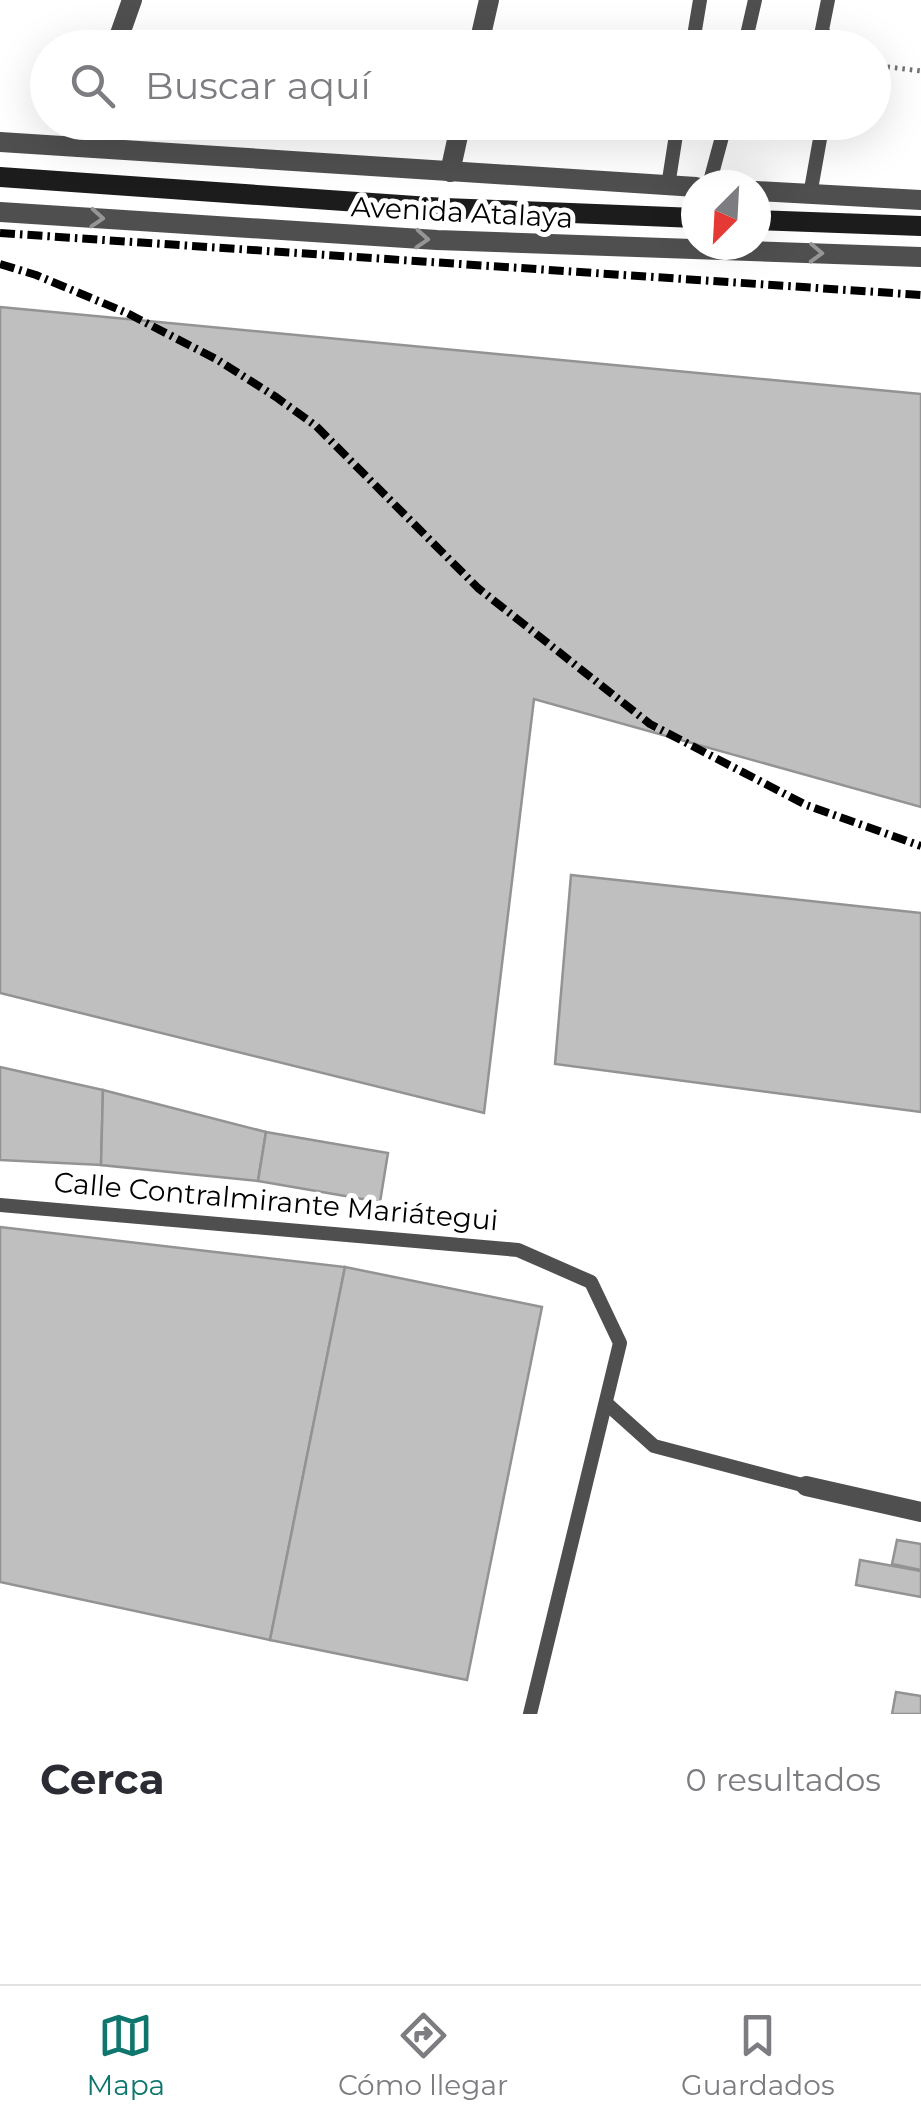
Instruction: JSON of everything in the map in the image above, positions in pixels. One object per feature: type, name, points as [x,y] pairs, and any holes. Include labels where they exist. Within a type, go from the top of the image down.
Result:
[{"type":"main road","name":"Avenida Atalaya","points":[[0,178],[444,208],[681,217]]},
{"type":"main road","points":[[771,221],[921,226]]},
{"type":"street","points":[[121,30],[132,0]]},
{"type":"street","points":[[482,30],[488,0]]},
{"type":"street","points":[[79,147],[82,140]]},
{"type":"street","points":[[450,172],[457,140]]},
{"type":"street","name":"Avenida Atalaya","points":[[0,142],[681,186]]},
{"type":"street","points":[[771,192],[921,200]]},
{"type":"street","name":"Avenida Atalaya","points":[[0,212],[437,240],[921,257]]},
{"type":"street","points":[[806,1486],[921,1512]]},
{"type":"lane","points":[[695,30],[700,0]]},
{"type":"lane","points":[[748,30],[754,0]]},
{"type":"lane","points":[[822,30],[828,0]]},
{"type":"lane","points":[[668,186],[675,140]]},
{"type":"lane","points":[[714,170],[721,140]]},
{"type":"lane","points":[[810,194],[820,140]]},
{"type":"lane","name":"Calle Contralmirante Mariátegui","points":[[0,1205],[518,1250],[591,1282],[620,1343],[530,1714]]},
{"type":"lane","points":[[606,1403],[654,1446],[806,1486]]},
{"type":"path","points":[[891,67],[921,71]]},
{"type":"building","points":[[0,307],[921,394],[921,807],[534,699],[484,1113],[0,993]]},
{"type":"building","points":[[571,875],[921,913],[921,1112],[555,1064]]},
{"type":"building","points":[[0,1067],[103,1090],[101,1165],[0,1160]]},
{"type":"building","points":[[103,1090],[266,1132],[258,1181],[101,1165]]},
{"type":"building","points":[[266,1132],[388,1153],[380,1202],[258,1181]]},
{"type":"building","points":[[0,1227],[345,1267],[270,1640],[0,1582]]},
{"type":"building","points":[[345,1267],[542,1307],[467,1680],[270,1640]]},
{"type":"building","points":[[897,1540],[921,1544],[921,1570],[892,1564]]},
{"type":"building","points":[[860,1560],[921,1571],[921,1597],[856,1585]]},
{"type":"building","points":[[896,1692],[921,1696],[921,1714],[892,1714]]},
{"type":"railway","points":[[0,233],[921,295]]},
{"type":"railway","points":[[0,264],[127,313],[216,359],[276,397],[316,426],[478,588],[650,724],[806,805],[921,846]]}]
